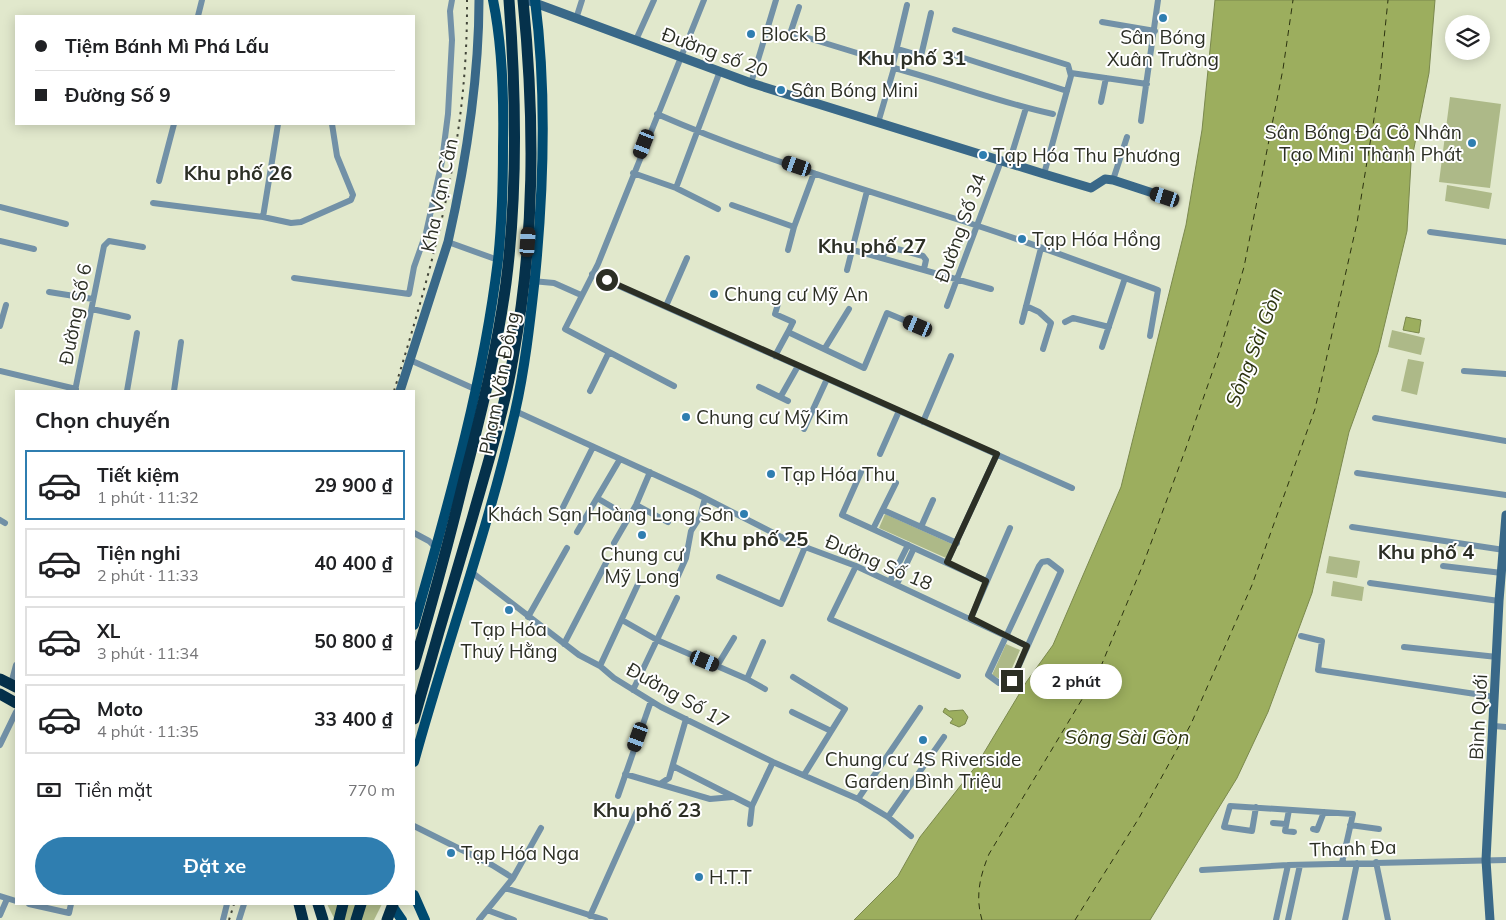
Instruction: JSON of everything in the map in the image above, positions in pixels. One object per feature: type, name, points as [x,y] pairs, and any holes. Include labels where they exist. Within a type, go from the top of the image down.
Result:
[{"type":"highway","name":"Phạm Văn Đồng","points":[[415,662],[434,595],[441,551],[481,392],[506,281],[514,182],[509,0]]},
{"type":"highway","name":"Phạm Văn Đồng","points":[[415,716],[504,401],[529,280],[536,89],[523,0]]},
{"type":"highway","points":[[0,679],[14,686]]},
{"type":"highway","points":[[0,694],[15,702]]},
{"type":"highway","points":[[298,905],[303,920]]},
{"type":"highway","points":[[318,905],[323,920]]},
{"type":"highway","points":[[338,920],[343,905]]},
{"type":"highway","points":[[356,920],[360,905]]},
{"type":"highway","points":[[387,920],[393,905]]},
{"type":"main road","name":"Phạm Văn Đồng","points":[[481,392],[498,260],[503,160],[503,100],[499,40],[493,0]]},
{"type":"main road","name":"Phạm Văn Đồng","points":[[532,1],[536,89]]},
{"type":"main road","name":"Phạm Văn Đồng","points":[[415,759],[470,571],[486,524],[515,411],[533,303],[529,280]]},
{"type":"main road","name":"Phạm Văn Đồng","points":[[415,622],[441,551]]},
{"type":"main road","points":[[459,562],[470,571]]},
{"type":"main road","points":[[415,897],[425,920]]},
{"type":"main road","points":[[393,905],[402,920]]},
{"type":"street","points":[[198,15],[202,0]]},
{"type":"street","name":"Kha Vạn Cân","points":[[294,278],[409,294],[414,268],[426,234],[442,161],[448,114],[452,0]]},
{"type":"street","name":"Kha Vạn Cân","points":[[400,390],[448,242],[464,164],[474,94],[479,0]]},
{"type":"street","points":[[576,19],[582,0]]},
{"type":"street","points":[[636,40],[654,0]]},
{"type":"street","points":[[674,386],[565,329],[592,274],[704,0]]},
{"type":"street","points":[[751,83],[776,0]]},
{"type":"street","points":[[1141,121],[1158,0]]},
{"type":"street","name":"Đường số 20","points":[[532,1],[751,83],[878,123],[1091,188],[1105,179],[1112,180]]},
{"type":"street","points":[[878,123],[894,66],[907,5]]},
{"type":"street","points":[[799,7],[792,33],[972,89],[1026,108],[1053,114]]},
{"type":"street","points":[[897,49],[921,56],[931,13]]},
{"type":"street","points":[[1102,22],[1155,31]]},
{"type":"street","points":[[955,30],[1068,65],[1070,72],[1066,91],[1044,174]]},
{"type":"street","points":[[948,53],[1066,91]]},
{"type":"street","points":[[676,188],[720,71]]},
{"type":"street","points":[[1070,72],[1147,84]]},
{"type":"street","points":[[1101,102],[1106,78]]},
{"type":"street","name":"Đường Số 34","points":[[947,306],[976,225],[1005,162],[1026,108]]},
{"type":"street","points":[[657,114],[696,131],[814,173],[976,225],[1158,290],[1150,336]]},
{"type":"street","points":[[159,180],[174,125]]},
{"type":"street","points":[[263,217],[278,125]]},
{"type":"street","points":[[153,204],[263,217],[280,222],[302,222],[353,198],[337,156],[332,125]]},
{"type":"street","points":[[1127,137],[1112,180],[1165,197]]},
{"type":"street","points":[[633,173],[676,188],[718,209]]},
{"type":"street","points":[[788,250],[794,227],[814,173]]},
{"type":"street","points":[[847,270],[867,190]]},
{"type":"street","points":[[732,205],[794,227]]},
{"type":"street","points":[[0,207],[66,224]]},
{"type":"street","points":[[1430,232],[1506,242]]},
{"type":"street","points":[[0,241],[34,249]]},
{"type":"street","name":"Đường Số 6","points":[[76,390],[102,252],[106,243],[114,241],[143,247]]},
{"type":"street","points":[[448,242],[498,260]]},
{"type":"street","points":[[882,258],[887,247],[890,247],[923,256],[926,260],[924,269]]},
{"type":"street","points":[[1022,322],[1041,248]]},
{"type":"street","points":[[853,250],[958,278],[991,289]]},
{"type":"street","points":[[666,306],[687,258]]},
{"type":"street","points":[[592,274],[1072,488]]},
{"type":"street","points":[[1102,348],[1125,278]]},
{"type":"street","points":[[529,280],[554,283],[581,295]]},
{"type":"street","points":[[49,292],[93,299]]},
{"type":"street","points":[[774,356],[793,322],[774,314],[778,304]]},
{"type":"street","points":[[0,326],[6,305]]},
{"type":"street","points":[[1026,306],[1039,312],[1051,323],[1043,349]]},
{"type":"street","points":[[92,309],[128,316]]},
{"type":"street","points":[[825,348],[849,309]]},
{"type":"street","points":[[788,332],[864,368],[887,313],[918,326]]},
{"type":"street","points":[[1065,322],[1073,318],[1109,327]]},
{"type":"street","points":[[127,390],[137,333]]},
{"type":"street","points":[[174,390],[182,342]]},
{"type":"street","points":[[590,391],[609,352]]},
{"type":"street","points":[[923,422],[951,356]]},
{"type":"street","points":[[410,360],[481,392]]},
{"type":"street","points":[[781,396],[798,366]]},
{"type":"street","points":[[0,371],[76,390]]},
{"type":"street","points":[[1464,371],[1506,374]]},
{"type":"street","points":[[804,429],[827,379]]},
{"type":"street","points":[[759,386],[788,401]]},
{"type":"street","name":"Đường Số 18","points":[[515,411],[593,448],[650,472],[806,547],[856,566],[971,618],[1027,646]]},
{"type":"street","points":[[880,454],[899,411]]},
{"type":"street","points":[[1375,418],[1506,441]]},
{"type":"street","points":[[563,507],[593,448]]},
{"type":"street","points":[[947,562],[997,454]]},
{"type":"street","points":[[577,532],[620,459]]},
{"type":"street","points":[[614,543],[636,505],[650,472]]},
{"type":"street","points":[[862,472],[842,515],[986,581]]},
{"type":"street","points":[[1357,473],[1506,495]]},
{"type":"street","points":[[873,529],[896,484]]},
{"type":"street","points":[[597,498],[620,511]]},
{"type":"street","points":[[677,578],[686,558],[691,531],[700,517],[705,498]]},
{"type":"street","points":[[921,527],[933,500]]},
{"type":"street","points":[[636,505],[668,522]]},
{"type":"street","points":[[883,510],[957,543]]},
{"type":"street","name":"Bình Quới","points":[[1490,920],[1486,860],[1499,601],[1506,515]]},
{"type":"street","points":[[1352,527],[1504,550]]},
{"type":"street","points":[[971,618],[1010,528]]},
{"type":"street","points":[[415,534],[429,541],[441,551]]},
{"type":"street","points":[[893,583],[911,546]]},
{"type":"street","points":[[719,577],[781,604],[806,547]]},
{"type":"street","points":[[528,617],[567,548]]},
{"type":"street","points":[[564,644],[607,561]]},
{"type":"street","points":[[1048,561],[1061,571],[1012,681],[999,683],[988,676],[1006,635],[1039,566],[1042,562],[1048,561]]},
{"type":"street","points":[[856,566],[830,619],[958,676]]},
{"type":"street","points":[[1443,566],[1502,573]]},
{"type":"street","name":"Đường Số 17","points":[[470,571],[564,644],[651,701],[773,762],[858,800],[888,817],[911,836]]},
{"type":"street","points":[[600,666],[640,582]]},
{"type":"street","points":[[1370,583],[1499,601]]},
{"type":"street","points":[[633,690],[677,598]]},
{"type":"street","points":[[622,620],[657,640],[746,678],[765,689]]},
{"type":"street","points":[[1301,636],[1322,641],[1318,670],[1495,697]]},
{"type":"street","points":[[717,666],[734,638]]},
{"type":"street","points":[[746,678],[763,642]]},
{"type":"street","points":[[1404,647],[1497,658]]},
{"type":"street","points":[[793,677],[845,708],[804,775]]},
{"type":"street","points":[[618,796],[651,701]]},
{"type":"street","points":[[858,800],[920,708]]},
{"type":"street","points":[[792,712],[831,731]]},
{"type":"street","points":[[0,745],[15,714]]},
{"type":"street","points":[[660,784],[669,778],[674,766],[686,719]]},
{"type":"street","points":[[1494,726],[1506,727]]},
{"type":"street","points":[[888,817],[944,737]]},
{"type":"street","points":[[750,824],[752,806],[773,762]]},
{"type":"street","points":[[674,766],[752,806]]},
{"type":"street","points":[[625,774],[710,799],[733,797]]},
{"type":"street","points":[[1256,807],[1252,831],[1224,827],[1230,806],[1256,807],[1353,814],[1342,863]]},
{"type":"street","points":[[1289,810],[1285,831],[1294,832]]},
{"type":"street","points":[[590,916],[637,811]]},
{"type":"street","points":[[1313,828],[1317,830],[1324,812]]},
{"type":"street","points":[[1273,823],[1286,824]]},
{"type":"street","points":[[1350,825],[1379,829]]},
{"type":"street","points":[[415,826],[492,865],[513,878]]},
{"type":"street","points":[[478,920],[513,878],[540,828]]},
{"type":"street","name":"Thanh Đa","points":[[1202,870],[1342,863],[1506,860]]},
{"type":"street","points":[[1376,862],[1388,920]]},
{"type":"street","points":[[1345,920],[1357,863]]},
{"type":"street","points":[[1276,920],[1288,865]]},
{"type":"street","points":[[1288,920],[1300,865]]},
{"type":"street","points":[[505,888],[605,920]]},
{"type":"street","points":[[0,896],[15,901]]},
{"type":"street","points":[[0,915],[8,899]]},
{"type":"street","points":[[33,905],[69,913],[71,905]]},
{"type":"street","points":[[223,920],[227,905]]},
{"type":"street","points":[[239,920],[244,905]]},
{"type":"street","points":[[487,910],[514,920]]},
{"type":"shaded area","points":[[1450,97],[1501,104],[1490,188],[1439,182]]},
{"type":"shaded area","points":[[1447,185],[1492,193],[1489,209],[1445,201]]},
{"type":"shaded area","points":[[1392,330],[1425,338],[1421,355],[1388,347]]},
{"type":"shaded area","points":[[1408,359],[1424,362],[1417,395],[1401,391]]},
{"type":"shaded area","points":[[885,514],[952,544],[946,558],[879,528]]},
{"type":"shaded area","points":[[1329,556],[1360,561],[1357,578],[1326,573]]},
{"type":"shaded area","points":[[1333,581],[1364,587],[1362,601],[1331,596]]},
{"type":"shaded area","points":[[1006,644],[1020,650],[1006,682],[992,675]]},
{"type":"shaded area","points":[[328,905],[382,905],[374,920],[335,920]]},
{"type":"water","name":"Sông Sài Gòn","points":[[1215,0],[1435,0],[1429,73],[1411,163],[1407,231],[1378,352],[1349,432],[1312,593],[1268,712],[1237,778],[1150,920],[854,920],[898,876],[920,837],[976,766],[1027,681],[1053,645],[1121,487],[1186,225],[1202,130]]},
{"type":"water","points":[[1406,317],[1421,320],[1419,333],[1403,330]]},
{"type":"water","points":[[945,708],[949,711],[963,710],[968,717],[965,724],[959,727],[950,723],[953,719],[943,712]]},
{"type":"ferry route","points":[[982,920],[979,894],[983,870],[989,854],[1099,671],[1144,562],[1219,353],[1244,267],[1283,69],[1293,0]]},
{"type":"ferry route","points":[[1075,920],[1139,818],[1191,724],[1252,585],[1315,409],[1357,223],[1379,88],[1388,0]]},
{"type":"railway","points":[[394,390],[423,294],[455,151],[462,102],[466,52],[467,0]]},
{"type":"railway","points":[[229,920],[234,905]]},
{"type":"place","name":"Sân Bóng Xuân Trường","points":[[1163,18]]},
{"type":"place","name":"Block B","points":[[751,34]]},
{"type":"place","name":"Sân Bóng Mini","points":[[781,90]]},
{"type":"place","name":"Sân Bóng Đá Cỏ Nhân Tạo Mini Thành Phát","points":[[1472,143]]},
{"type":"place","name":"Tạp Hóa Thu Phương","points":[[983,155]]},
{"type":"place","name":"Tạp Hóa Hồng","points":[[1022,239]]},
{"type":"place","name":"Chung cư Mỹ An","points":[[714,294]]},
{"type":"place","name":"Chung cư Mỹ Kim","points":[[686,417]]},
{"type":"place","name":"Tạp Hóa Thu","points":[[771,474]]},
{"type":"place","name":"Khách Sạn Hoàng Long Sơn","points":[[744,514]]},
{"type":"place","name":"Chung cư Mỹ Long","points":[[642,535]]},
{"type":"place","name":"Tạp Hóa Thuý Hằng","points":[[509,610]]},
{"type":"place","name":"Chung cư 4S Riverside Garden Bình Triệu","points":[[923,740]]},
{"type":"place","name":"Tạp Hóa Nga","points":[[451,853]]},
{"type":"place","name":"H.T.T","points":[[699,877]]},
{"type":"district","name":"Khu phố 31","points":[[912,58]]},
{"type":"district","name":"Khu phố 26","points":[[238,173]]},
{"type":"district","name":"Khu phố 27","points":[[872,246]]},
{"type":"district","name":"Khu phố 25","points":[[754,539]]},
{"type":"district","name":"Khu phố 4","points":[[1426,552]]},
{"type":"district","name":"Khu phố 23","points":[[647,810]]},
{"type":"route","points":[[607,280],[997,454],[947,562],[986,581],[971,618],[1027,646],[1012,681]]}]
